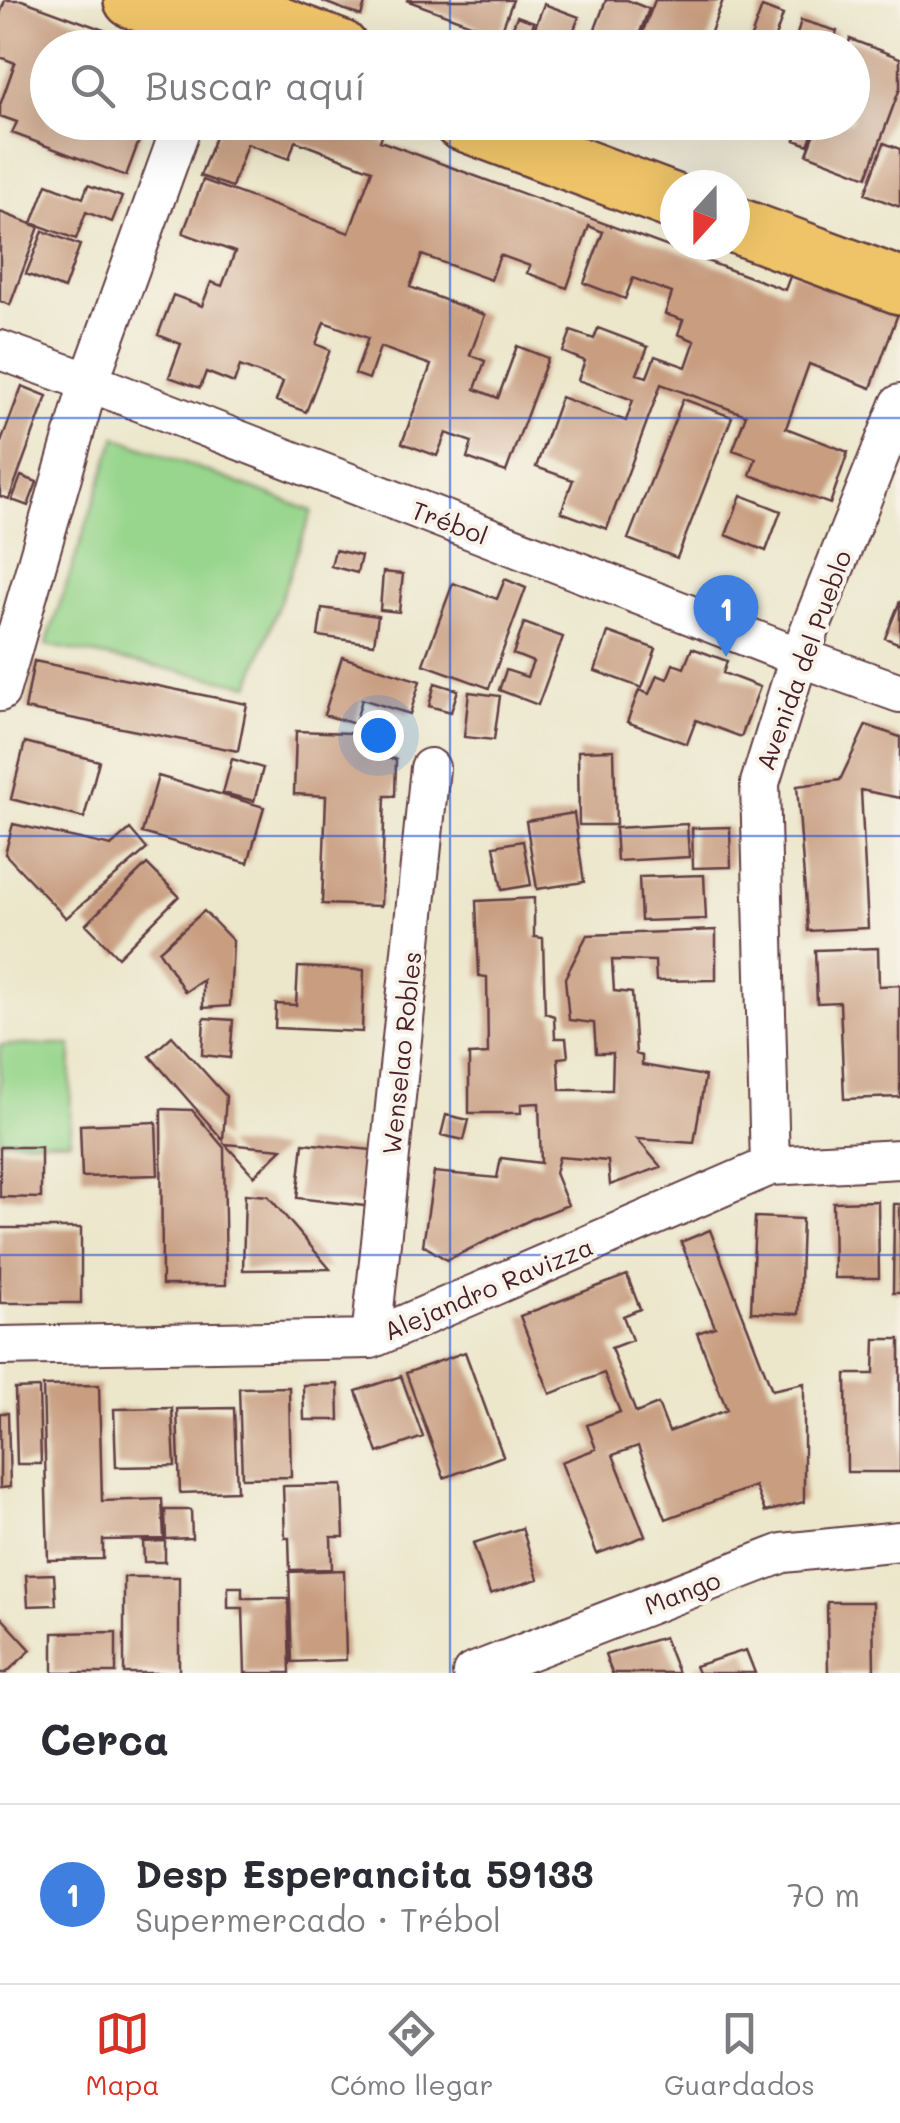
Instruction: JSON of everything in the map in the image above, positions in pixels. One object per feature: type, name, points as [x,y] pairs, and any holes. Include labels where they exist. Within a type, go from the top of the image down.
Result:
[{"type":"main road","points":[[132,0],[261,30]]},
{"type":"main road","points":[[509,140],[660,196]]},
{"type":"main road","points":[[590,140],[670,170]]},
{"type":"main road","points":[[750,200],[900,256]]},
{"type":"main road","points":[[750,230],[900,286]]},
{"type":"street","points":[[0,692],[89,382],[176,140]]},
{"type":"street","name":"Trébol","points":[[0,350],[900,693]]},
{"type":"street","name":"Avenida del Pueblo","points":[[770,1166],[760,783],[799,657],[900,404]]},
{"type":"street","name":"Wenselao Robles","points":[[371,1339],[430,768]]},
{"type":"street","name":"Alejandro Ravizza","points":[[0,1346],[371,1339],[770,1166],[900,1159]]},
{"type":"street","name":"Mango","points":[[472,1673],[782,1553],[900,1541]]},
{"type":"green space","points":[[116,437],[312,511],[250,685],[46,645]]},
{"type":"green space","points":[[0,1045],[71,1045],[70,1141],[0,1140]]},
{"type":"building","points":[[5,0],[22,0],[104,30],[30,30],[30,140],[12,133],[17,122],[0,116],[15,63],[0,57],[0,14]]},
{"type":"building","points":[[319,0],[366,0],[361,16]]},
{"type":"building","points":[[406,0],[513,0],[502,30],[487,30]]},
{"type":"building","points":[[606,0],[627,0],[649,9],[641,30],[595,30]]},
{"type":"building","points":[[655,0],[723,0],[712,30],[643,30]]},
{"type":"building","points":[[544,4],[579,17],[574,30],[534,30]]},
{"type":"building","points":[[762,7],[783,15],[778,30],[754,30]]},
{"type":"building","points":[[517,16],[534,22],[531,30],[512,30]]},
{"type":"building","points":[[801,20],[834,30],[798,30]]},
{"type":"building","points":[[870,47],[900,58],[900,88],[867,177],[807,154],[812,140],[870,140]]},
{"type":"building","points":[[31,140],[139,140],[126,176]]},
{"type":"building","points":[[214,140],[380,140],[660,244],[660,260],[703,260],[785,290],[792,271],[899,311],[871,388],[809,364],[786,428],[848,452],[830,504],[750,475],[756,458],[733,450],[746,415],[661,384],[607,529],[561,512],[573,480],[536,467],[561,397],[626,421],[633,400],[578,380],[585,361],[563,352],[571,331],[594,339],[598,328],[648,347],[637,374],[647,377],[655,356],[686,367],[695,341],[678,334],[683,320],[665,314],[672,293],[633,278],[625,299],[584,283],[603,232],[589,226],[567,288],[527,273],[530,266],[500,255],[491,280],[422,255],[410,287],[485,315],[470,355],[485,361],[475,389],[498,398],[517,346],[548,358],[506,472],[467,458],[472,442],[446,433],[437,456],[402,443],[431,365],[380,347],[369,379],[355,374],[368,338],[324,322],[316,344],[330,350],[306,412],[276,401],[283,382],[240,366],[234,383],[206,372],[200,388],[169,377],[181,344],[158,335],[173,295],[202,306],[211,282],[222,286],[235,252],[183,233],[203,180],[349,233],[372,170],[295,141],[289,159],[247,144],[232,187],[200,176]]},
{"type":"building","points":[[884,143],[900,149],[900,207],[865,194]]},
{"type":"building","points":[[47,184],[83,198],[88,185],[122,197],[112,222],[86,212],[76,239],[32,223]]},
{"type":"building","points":[[0,212],[39,227],[10,305],[0,301]]},
{"type":"building","points":[[43,231],[80,245],[64,289],[26,274]]},
{"type":"building","points":[[22,386],[47,396],[9,499],[0,496],[0,445]]},
{"type":"building","points":[[683,399],[732,417],[677,558],[628,539]]},
{"type":"building","points":[[21,476],[37,482],[28,506],[12,500]]},
{"type":"building","points":[[741,495],[781,511],[766,551],[726,535]]},
{"type":"building","points":[[335,550],[361,556],[357,573],[331,566]]},
{"type":"building","points":[[383,572],[403,574],[399,612],[380,610]]},
{"type":"building","points":[[505,579],[526,588],[489,688],[423,664],[453,583],[497,599]]},
{"type":"building","points":[[900,601],[900,644],[885,638]]},
{"type":"building","points":[[322,608],[378,616],[374,644],[318,636]]},
{"type":"building","points":[[524,623],[563,637],[538,705],[499,690],[506,670],[527,677],[533,662],[513,654]]},
{"type":"building","points":[[608,632],[656,649],[642,688],[595,671]]},
{"type":"building","points":[[692,648],[727,661],[723,673],[760,687],[741,737],[696,720],[687,744],[627,722],[639,690],[649,694],[657,675],[667,679],[673,664],[684,668]]},
{"type":"building","points":[[342,657],[420,681],[410,714],[362,699],[355,724],[324,715]]},
{"type":"building","points":[[34,661],[247,704],[238,751],[25,709]]},
{"type":"building","points":[[435,683],[458,690],[451,712],[429,706]]},
{"type":"building","points":[[469,692],[500,696],[494,740],[464,737]]},
{"type":"building","points":[[866,725],[900,737],[900,798],[861,790],[868,928],[808,931],[797,786],[840,780]]},
{"type":"building","points":[[296,731],[377,734],[376,758],[396,759],[395,796],[385,796],[381,906],[322,904],[326,796],[294,794]]},
{"type":"building","points":[[25,742],[99,761],[84,818],[11,799]]},
{"type":"building","points":[[614,750],[616,825],[579,825],[578,751]]},
{"type":"building","points":[[232,759],[263,768],[254,801],[223,793]]},
{"type":"building","points":[[158,776],[264,807],[248,863],[142,833]]},
{"type":"building","points":[[574,813],[584,882],[537,889],[526,821]]},
{"type":"building","points":[[13,824],[111,846],[130,829],[147,849],[66,918],[5,854]]},
{"type":"building","points":[[687,824],[689,857],[617,861],[615,828]]},
{"type":"building","points":[[730,827],[731,867],[693,868],[692,828]]},
{"type":"building","points":[[523,841],[531,885],[502,890],[494,846]]},
{"type":"building","points":[[147,864],[179,896],[118,957],[86,924]]},
{"type":"building","points":[[704,875],[706,919],[641,921],[639,877]]},
{"type":"building","points":[[534,898],[534,937],[543,938],[545,1013],[554,1016],[555,1038],[566,1038],[568,1057],[558,1058],[560,1090],[612,1090],[613,1053],[596,1053],[594,1023],[569,1020],[565,978],[587,935],[716,930],[716,980],[656,981],[655,961],[612,960],[614,991],[632,993],[636,1054],[642,1056],[642,1065],[705,1076],[694,1143],[637,1139],[661,1167],[610,1185],[608,1161],[559,1157],[555,1173],[568,1205],[447,1260],[423,1245],[434,1172],[497,1178],[501,1158],[541,1163],[539,1103],[521,1104],[521,1113],[469,1113],[469,1055],[488,1054],[487,977],[479,976],[476,901]]},
{"type":"building","points":[[204,911],[233,941],[230,1006],[203,1008],[203,980],[185,992],[159,951]]},
{"type":"building","points":[[878,948],[879,986],[900,985],[900,1097],[844,1099],[840,1002],[817,1003],[815,950]]},
{"type":"building","points":[[298,967],[364,970],[362,1032],[275,1028],[276,1004],[296,1005]]},
{"type":"building","points":[[204,1018],[233,1020],[230,1058],[202,1055]]},
{"type":"building","points":[[172,1036],[226,1096],[223,1140],[150,1056]]},
{"type":"building","points":[[161,1109],[192,1110],[224,1148],[226,1285],[162,1285]]},
{"type":"building","points":[[446,1115],[469,1120],[464,1140],[441,1135]]},
{"type":"building","points":[[156,1122],[158,1175],[82,1177],[80,1125]]},
{"type":"building","points":[[303,1143],[372,1150],[365,1206],[297,1198]]},
{"type":"building","points":[[225,1144],[282,1149],[254,1176]]},
{"type":"building","points":[[0,1147],[41,1147],[41,1198],[0,1197]]},
{"type":"building","points":[[245,1194],[268,1196],[330,1269],[243,1270]]},
{"type":"building","points":[[878,1201],[879,1278],[834,1278],[833,1202]]},
{"type":"building","points":[[894,1204],[900,1204],[900,1293],[893,1293]]},
{"type":"building","points":[[755,1217],[802,1219],[799,1314],[751,1312]]},
{"type":"building","points":[[0,1228],[81,1228],[81,1303],[0,1303]]},
{"type":"building","points":[[710,1230],[772,1390],[804,1383],[804,1502],[765,1512],[755,1486],[666,1519],[638,1446],[613,1455],[645,1536],[597,1554],[561,1462],[596,1449],[587,1425],[620,1412],[604,1373],[550,1394],[520,1316],[627,1275],[640,1309],[623,1316],[632,1340],[611,1348],[636,1413],[658,1404],[669,1432],[727,1410],[697,1333],[715,1327],[681,1242]]},
{"type":"building","points":[[875,1339],[900,1339],[900,1472],[847,1472],[846,1374],[874,1374]]},
{"type":"building","points":[[465,1352],[503,1456],[444,1478],[406,1373]]},
{"type":"building","points":[[401,1376],[423,1437],[378,1453],[356,1391]]},
{"type":"building","points":[[338,1384],[339,1420],[304,1420],[303,1385]]},
{"type":"building","points":[[99,1385],[102,1501],[162,1499],[164,1539],[103,1540],[103,1559],[48,1560],[43,1386]]},
{"type":"building","points":[[289,1387],[291,1477],[242,1478],[239,1388]]},
{"type":"building","points":[[39,1388],[41,1464],[17,1464],[15,1389]]},
{"type":"building","points":[[172,1408],[175,1466],[116,1467],[114,1409]]},
{"type":"building","points":[[234,1408],[237,1491],[180,1493],[177,1409]]},
{"type":"building","points":[[0,1413],[8,1413],[10,1487],[0,1488]]},
{"type":"building","points":[[342,1485],[344,1537],[331,1537],[332,1569],[290,1570],[283,1486]]},
{"type":"building","points":[[165,1510],[191,1510],[192,1538],[166,1539]]},
{"type":"building","points":[[522,1528],[538,1579],[490,1594],[473,1543]]},
{"type":"building","points":[[165,1541],[165,1562],[144,1562],[143,1542]]},
{"type":"building","points":[[344,1570],[346,1660],[292,1662],[289,1572]]},
{"type":"building","points":[[54,1574],[56,1605],[28,1606],[26,1575]]},
{"type":"building","points":[[124,1577],[179,1577],[179,1673],[124,1673]]},
{"type":"building","points":[[228,1587],[242,1587],[242,1598],[288,1598],[290,1673],[245,1673],[243,1608],[228,1608]]},
{"type":"building","points":[[827,1602],[873,1602],[874,1673],[828,1673]]},
{"type":"building","points":[[0,1616],[31,1650],[6,1673],[0,1673]]},
{"type":"building","points":[[116,1632],[116,1673],[53,1673],[53,1633]]},
{"type":"building","points":[[664,1637],[678,1673],[612,1673],[605,1655]]},
{"type":"building","points":[[746,1650],[755,1673],[698,1673],[695,1666]]},
{"type":"place","name":"Desp Esperancita 59133","points":[[726,657]]}]
